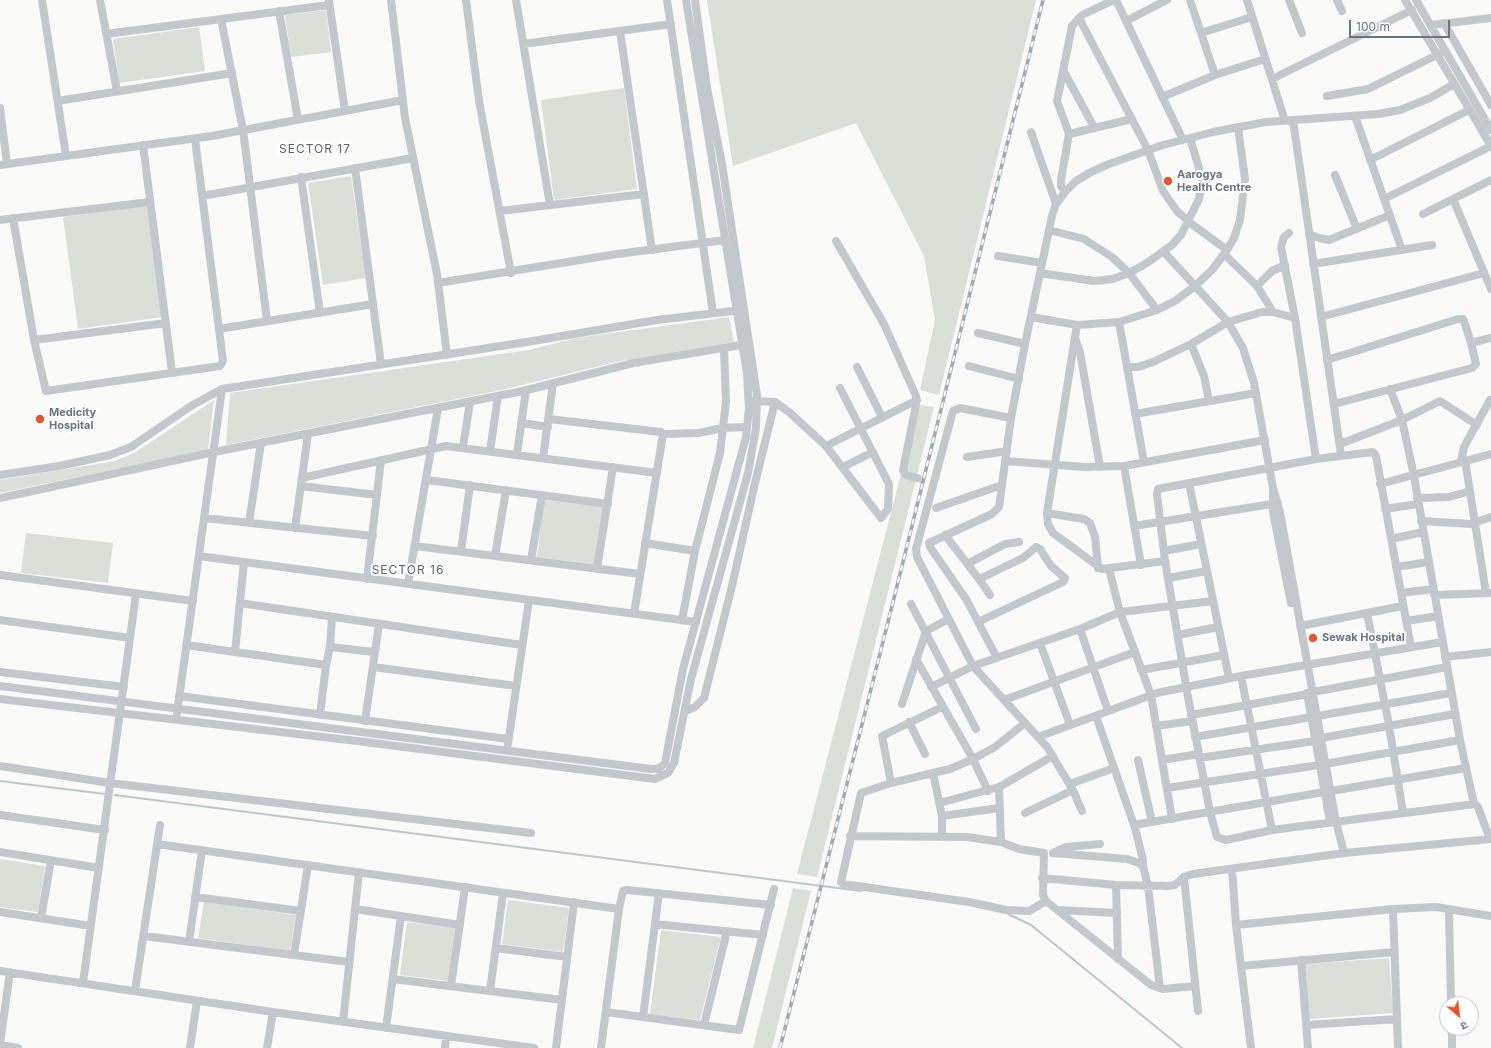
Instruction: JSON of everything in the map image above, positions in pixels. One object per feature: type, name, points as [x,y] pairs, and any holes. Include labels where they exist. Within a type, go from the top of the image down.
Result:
[{"type":"street","points":[[42,0],[66,156]]},
{"type":"street","points":[[100,0],[117,91]]},
{"type":"street","points":[[391,0],[403,100],[438,283],[447,355]]},
{"type":"street","points":[[466,0],[479,101],[511,273]]},
{"type":"street","points":[[516,0],[550,205]]},
{"type":"street","points":[[667,0],[713,313]]},
{"type":"street","points":[[0,699],[357,741],[655,779],[668,773],[674,763],[695,664],[748,473],[756,428],[757,401],[740,310],[724,240],[686,0]]},
{"type":"street","points":[[695,0],[707,88],[722,164],[740,310]]},
{"type":"street","points":[[1040,273],[1094,281],[1113,279],[1129,273],[1164,252],[1181,235],[1200,198],[1202,182],[1199,168],[1186,139],[1162,97],[1115,0],[1080,18],[1072,26],[1057,101],[1069,134],[1061,180],[1061,186],[1065,192]]},
{"type":"street","points":[[1126,21],[1167,0]]},
{"type":"street","points":[[1190,0],[1215,75]]},
{"type":"street","points":[[1248,0],[1265,59],[1289,120],[1314,264],[1341,454]]},
{"type":"street","points":[[1289,0],[1302,33]]},
{"type":"street","points":[[1337,0],[1342,11]]},
{"type":"street","points":[[1406,0],[1442,52],[1491,130]]},
{"type":"street","points":[[1384,199],[1491,146],[1454,84],[1431,24],[1416,0]]},
{"type":"street","points":[[106,34],[279,11],[329,2],[345,111]]},
{"type":"street","points":[[1272,79],[1412,10]]},
{"type":"street","points":[[279,11],[298,120]]},
{"type":"street","points":[[1201,33],[1252,17]]},
{"type":"street","points":[[1080,18],[1148,150],[1163,191],[1177,211],[1225,252],[1257,286],[1273,312]]},
{"type":"street","points":[[1431,24],[1491,18]]},
{"type":"street","points":[[221,19],[243,130],[267,321]]},
{"type":"street","points":[[1444,23],[1491,105]]},
{"type":"street","points":[[523,44],[671,24]]},
{"type":"street","points":[[620,31],[652,250]]},
{"type":"street","points":[[1327,96],[1368,89],[1442,52]]},
{"type":"street","points":[[1162,97],[1215,75],[1265,59]]},
{"type":"street","points":[[1063,70],[1094,127]]},
{"type":"street","points":[[58,101],[232,73]]},
{"type":"street","points":[[997,658],[960,587],[929,545],[932,541],[997,511],[1001,503],[1011,418],[1025,344],[1049,230],[1056,204],[1065,192],[1076,181],[1091,172],[1148,150],[1186,139],[1238,127],[1289,120],[1355,116],[1400,110],[1430,98],[1454,84]]},
{"type":"street","points":[[0,108],[4,164],[195,139],[403,100]]},
{"type":"street","points":[[1370,160],[1469,110]]},
{"type":"street","points":[[1355,116],[1402,250]]},
{"type":"street","points":[[1069,134],[1132,119]]},
{"type":"street","points":[[1031,317],[1077,325],[1119,322],[1156,310],[1175,301],[1195,286],[1212,270],[1234,238],[1244,199],[1244,162],[1238,127]]},
{"type":"street","points":[[1031,132],[1056,204]]},
{"type":"street","points":[[13,218],[34,340],[45,390],[47,392],[222,364],[195,139]]},
{"type":"street","points":[[143,146],[172,372]]},
{"type":"street","points":[[202,196],[250,186],[413,158]]},
{"type":"street","points":[[355,168],[381,364]]},
{"type":"street","points":[[1335,174],[1357,229]]},
{"type":"street","points":[[301,177],[320,312]]},
{"type":"street","points":[[1423,214],[1491,180]]},
{"type":"street","points":[[500,211],[644,194]]},
{"type":"street","points":[[1453,199],[1491,289]]},
{"type":"street","points":[[0,220],[150,202]]},
{"type":"street","points":[[1309,234],[1329,240],[1390,216]]},
{"type":"street","points":[[1049,230],[1084,239],[1112,257],[1129,273],[1156,310]]},
{"type":"street","points":[[1289,233],[1284,237],[1281,246],[1296,318],[1316,458]]},
{"type":"street","points":[[438,283],[724,240]]},
{"type":"street","points":[[836,241],[891,337],[917,400],[903,470],[906,475],[917,478]]},
{"type":"street","points":[[1314,264],[1432,245]]},
{"type":"street","points":[[1164,252],[1228,322],[1243,348],[1256,393],[1265,440],[1333,822],[1344,853]]},
{"type":"street","points":[[998,256],[1042,263]]},
{"type":"street","points":[[1257,286],[1272,271],[1285,265]]},
{"type":"street","points":[[1321,317],[1484,273]]},
{"type":"street","points":[[219,329],[373,304]]},
{"type":"street","points":[[0,475],[59,466],[110,455],[131,447],[191,406],[222,389],[447,355],[657,320],[740,310]]},
{"type":"street","points":[[1127,367],[1153,362],[1191,344],[1228,322],[1262,312],[1273,312],[1296,318]]},
{"type":"street","points":[[1327,360],[1458,319],[1463,319],[1476,364],[1475,366],[1390,390],[1334,404]]},
{"type":"street","points":[[1119,322],[1144,462]]},
{"type":"street","points":[[34,340],[166,323]]},
{"type":"street","points":[[1077,325],[1074,336],[1047,513],[1048,524],[1053,533],[1098,568],[1109,569],[1165,561]]},
{"type":"street","points":[[978,333],[1025,344]]},
{"type":"street","points":[[1074,336],[1080,352],[1100,467]]},
{"type":"street","points":[[1471,343],[1491,338]]},
{"type":"street","points":[[0,498],[214,452],[470,402],[633,364],[746,344]]},
{"type":"street","points":[[0,686],[658,769],[665,763],[683,670],[746,438],[748,401],[746,344]]},
{"type":"street","points":[[1191,344],[1204,376],[1209,401]]},
{"type":"street","points":[[682,620],[695,551],[720,453],[726,402],[724,348]]},
{"type":"street","points":[[969,366],[1019,379]]},
{"type":"street","points":[[857,367],[882,417]]},
{"type":"street","points":[[544,458],[554,383]]},
{"type":"street","points":[[748,401],[776,402],[783,406],[826,446],[881,518],[888,509],[890,490],[887,479],[840,388]]},
{"type":"street","points":[[176,720],[222,389]]},
{"type":"street","points":[[517,454],[526,390]]},
{"type":"street","points":[[1042,878],[1116,885],[1175,885],[1184,877],[1193,874],[1344,853],[1491,839],[1478,807],[1474,804],[1455,714],[1414,476],[1402,420],[1390,390]]},
{"type":"street","points":[[1135,414],[1256,393]]},
{"type":"street","points":[[490,451],[498,396]]},
{"type":"street","points":[[826,446],[917,400]]},
{"type":"street","points":[[1401,593],[1489,593],[1462,452],[1490,400]]},
{"type":"street","points":[[1340,444],[1402,420],[1440,401],[1477,425]]},
{"type":"street","points":[[463,448],[470,402]]},
{"type":"street","points":[[685,711],[695,707],[704,698],[776,402]]},
{"type":"street","points":[[408,584],[427,480],[438,408]]},
{"type":"street","points":[[1011,418],[960,408],[956,409],[952,415],[931,482],[916,550],[917,557],[947,620],[973,666],[1026,723],[1053,756],[1072,787],[1082,810]]},
{"type":"street","points":[[522,422],[661,432],[663,434],[698,433],[723,428],[747,427]]},
{"type":"street","points":[[295,528],[308,434]]},
{"type":"street","points":[[634,614],[663,434]]},
{"type":"street","points":[[1005,461],[1100,467],[1124,466],[1265,440]]},
{"type":"street","points":[[250,522],[261,443]]},
{"type":"street","points":[[301,482],[381,460],[446,446],[657,473]]},
{"type":"street","points":[[967,456],[1007,451]]},
{"type":"street","points":[[843,468],[873,452]]},
{"type":"street","points":[[1411,647],[1376,456],[1373,452],[1341,454],[1316,458],[1158,489],[1156,494],[1165,561],[1186,687],[1210,812],[1214,831],[1217,837],[1221,840],[1272,830],[1474,804]]},
{"type":"street","points":[[1380,484],[1414,476],[1463,460],[1491,454]]},
{"type":"street","points":[[367,579],[381,460]]},
{"type":"street","points":[[1124,466],[1141,565]]},
{"type":"street","points":[[597,569],[613,467]]},
{"type":"street","points":[[427,480],[608,504]]},
{"type":"street","points":[[301,482],[377,495]]},
{"type":"street","points":[[1189,483],[1229,678]]},
{"type":"street","points":[[461,551],[470,485]]},
{"type":"street","points":[[936,508],[1002,485]]},
{"type":"street","points":[[495,556],[506,490]]},
{"type":"street","points":[[1385,510],[1418,501],[1449,497],[1470,491]]},
{"type":"street","points":[[531,560],[542,495]]},
{"type":"street","points":[[741,496],[752,496]]},
{"type":"street","points":[[1134,526],[1276,503]]},
{"type":"street","points":[[1047,513],[1084,519],[1090,523],[1095,537],[1098,568]]},
{"type":"street","points":[[1421,520],[1466,524],[1476,523],[1491,517]]},
{"type":"street","points":[[204,518],[373,536]]},
{"type":"street","points":[[1391,539],[1423,532]]},
{"type":"street","points":[[945,535],[990,595]]},
{"type":"street","points":[[967,564],[1005,544],[1019,542]]},
{"type":"street","points":[[646,543],[695,551]]},
{"type":"street","points":[[1164,552],[1201,544]]},
{"type":"street","points":[[415,546],[640,574]]},
{"type":"street","points":[[978,622],[1063,582],[1065,578],[1051,566],[1038,547],[1023,558],[979,579]]},
{"type":"street","points":[[199,556],[696,622]]},
{"type":"street","points":[[235,652],[244,562]]},
{"type":"street","points":[[1396,567],[1429,562]]},
{"type":"street","points":[[1109,569],[1120,612],[1151,695],[1172,818]]},
{"type":"street","points":[[1168,578],[1207,571]]},
{"type":"street","points":[[0,575],[192,601]]},
{"type":"street","points":[[83,983],[136,594]]},
{"type":"street","points":[[507,750],[529,600]]},
{"type":"street","points":[[931,687],[973,666],[1080,629],[1120,612],[1213,601]]},
{"type":"street","points":[[240,603],[522,645]]},
{"type":"street","points":[[912,604],[976,728]]},
{"type":"street","points":[[1300,626],[1403,606]]},
{"type":"street","points":[[1295,611],[1300,626],[1305,666]]},
{"type":"street","points":[[1367,613],[1390,725],[1403,813]]},
{"type":"street","points":[[1406,621],[1438,616]]},
{"type":"street","points":[[320,715],[326,665],[330,647],[332,617]]},
{"type":"street","points":[[0,620],[130,638]]},
{"type":"street","points":[[902,704],[926,632],[947,620]]},
{"type":"street","points":[[365,720],[379,624]]},
{"type":"street","points":[[1178,635],[1218,627]]},
{"type":"street","points":[[1080,629],[1108,711]]},
{"type":"street","points":[[1038,737],[1151,695],[1229,678],[1442,642]]},
{"type":"street","points":[[1040,643],[1070,725]]},
{"type":"street","points":[[186,646],[326,665]]},
{"type":"street","points":[[330,647],[374,652]]},
{"type":"street","points":[[1004,700],[1134,652]]},
{"type":"street","points":[[1445,657],[1491,652]]},
{"type":"street","points":[[1141,670],[1224,655]]},
{"type":"street","points":[[916,659],[973,759],[988,791]]},
{"type":"street","points":[[373,667],[516,686]]},
{"type":"street","points":[[1156,726],[1246,704],[1447,667]]},
{"type":"street","points":[[0,672],[124,687]]},
{"type":"street","points":[[1241,676],[1272,830]]},
{"type":"street","points":[[1195,737],[1314,718],[1451,692]]},
{"type":"street","points":[[179,696],[508,739]]},
{"type":"street","points":[[891,783],[882,736],[942,707]]},
{"type":"street","points":[[1162,760],[1256,749],[1455,714]]},
{"type":"street","points":[[1096,716],[1134,825],[1142,854],[1143,866],[1148,886],[1160,988]]},
{"type":"street","points":[[910,722],[925,754]]},
{"type":"street","points":[[1026,723],[995,746],[973,759],[933,773],[891,783],[861,793],[841,880],[842,884],[969,902],[1018,911],[1029,910],[1046,901]]},
{"type":"street","points":[[1167,788],[1322,764],[1460,740]]},
{"type":"street","points":[[940,803],[999,787],[1053,756]]},
{"type":"street","points":[[1138,760],[1152,822]]},
{"type":"street","points":[[0,766],[110,783],[531,833]]},
{"type":"street","points":[[662,766],[668,773]]},
{"type":"street","points":[[1025,813],[1072,787],[1114,768]]},
{"type":"street","points":[[1134,825],[1466,768]]},
{"type":"street","points":[[933,773],[942,816],[942,836]]},
{"type":"street","points":[[999,787],[1001,842]]},
{"type":"street","points":[[942,816],[999,808]]},
{"type":"street","points":[[0,815],[104,830]]},
{"type":"street","points":[[136,991],[160,825]]},
{"type":"street","points":[[850,836],[967,837],[1001,842],[1019,849],[1044,852],[1042,878],[1043,895],[1046,901],[1151,985],[1160,988],[1195,986]]},
{"type":"street","points":[[157,844],[619,909]]},
{"type":"street","points":[[1100,844],[1066,847],[1052,853],[1127,859],[1143,866]]},
{"type":"street","points":[[189,942],[202,850]]},
{"type":"street","points":[[0,852],[99,868]]},
{"type":"street","points":[[41,918],[51,860]]},
{"type":"street","points":[[294,955],[308,865]]},
{"type":"street","points":[[1232,869],[1236,924],[1251,1048]]},
{"type":"street","points":[[343,1022],[359,872]]},
{"type":"street","points":[[1184,877],[1198,1011]]},
{"type":"street","points":[[1116,885],[1118,959]]},
{"type":"street","points":[[451,986],[465,887]]},
{"type":"street","points":[[606,1012],[704,1025],[736,1031],[740,1028],[774,889]]},
{"type":"street","points":[[601,1048],[619,909],[624,891],[659,893],[771,905]]},
{"type":"street","points":[[490,991],[503,892]]},
{"type":"street","points":[[643,1017],[659,893]]},
{"type":"street","points":[[195,897],[301,911]]},
{"type":"street","points":[[556,1048],[574,902]]},
{"type":"street","points":[[355,909],[460,925]]},
{"type":"street","points":[[1236,924],[1393,909],[1449,909],[1491,916]]},
{"type":"street","points":[[1393,909],[1398,1048]]},
{"type":"street","points":[[1449,909],[1451,996]]},
{"type":"street","points":[[1058,910],[1117,913]]},
{"type":"street","points":[[0,912],[91,926]]},
{"type":"street","points":[[386,1028],[401,916]]},
{"type":"street","points":[[655,924],[763,935]]},
{"type":"street","points":[[704,1025],[727,931]]},
{"type":"street","points":[[144,936],[349,962]]},
{"type":"street","points":[[496,948],[567,957]]},
{"type":"street","points":[[1241,966],[1394,952]]},
{"type":"street","points":[[1301,960],[1308,1048]]},
{"type":"street","points":[[0,971],[273,1012],[446,1036],[501,1046],[534,1048]]},
{"type":"street","points":[[10,972],[0,1044],[18,1048]]},
{"type":"street","points":[[393,979],[562,1000]]},
{"type":"street","points":[[190,1048],[197,1000]]},
{"type":"street","points":[[267,1048],[273,1012]]},
{"type":"street","points":[[1306,1025],[1397,1019]]},
{"type":"street","points":[[445,1048],[446,1036]]},
{"type":"street","points":[[1452,1036],[1452,1048]]},
{"type":"shaded area","points":[[707,0],[1036,0],[939,395],[920,390],[935,320],[924,256],[856,123],[733,166]]},
{"type":"shaded area","points":[[326,10],[331,52],[291,57],[285,15]]},
{"type":"shaded area","points":[[199,27],[205,71],[119,83],[113,39]]},
{"type":"shaded area","points":[[624,88],[637,189],[554,200],[541,100]]},
{"type":"shaded area","points":[[351,176],[366,278],[323,285],[308,183]]},
{"type":"shaded area","points":[[147,205],[162,317],[78,329],[63,217]]},
{"type":"shaded area","points":[[729,317],[734,342],[620,361],[497,391],[226,445],[230,393],[529,350],[576,338]]},
{"type":"shaded area","points":[[214,400],[208,450],[0,493],[0,480],[115,461],[134,453]]},
{"type":"shaded area","points":[[919,405],[934,407],[817,877],[797,874]]},
{"type":"shaded area","points":[[544,500],[603,507],[595,564],[537,557]]},
{"type":"shaded area","points":[[26,533],[113,543],[108,583],[21,573]]},
{"type":"shaded area","points":[[0,859],[45,866],[38,912],[0,907]]},
{"type":"shaded area","points":[[793,888],[811,891],[772,1048],[753,1048]]},
{"type":"shaded area","points":[[508,900],[569,908],[563,952],[502,944]]},
{"type":"shaded area","points":[[204,902],[296,915],[290,951],[198,938]]},
{"type":"shaded area","points":[[407,922],[455,928],[448,981],[400,975]]},
{"type":"shaded area","points":[[661,930],[721,937],[700,1020],[650,1014]]},
{"type":"shaded area","points":[[1389,958],[1393,1013],[1309,1019],[1305,964]]},
{"type":"waterway","points":[[0,781],[105,794]]},
{"type":"waterway","points":[[115,795],[861,891]]},
{"type":"waterway","points":[[1008,914],[1031,925],[1182,1048]]},
{"type":"tunnel","points":[[917,478],[928,481]]},
{"type":"railway","points":[[780,1048],[1043,0]]},
{"type":"place","name":"Aarogya Health Centre","points":[[1168,181]]},
{"type":"place","name":"Medicity Hospital","points":[[40,419]]},
{"type":"place","name":"Sewak Hospital","points":[[1313,638]]},
{"type":"district","name":"SECTOR 17","points":[[315,149]]},
{"type":"district","name":"SECTOR 16","points":[[408,570]]}]
